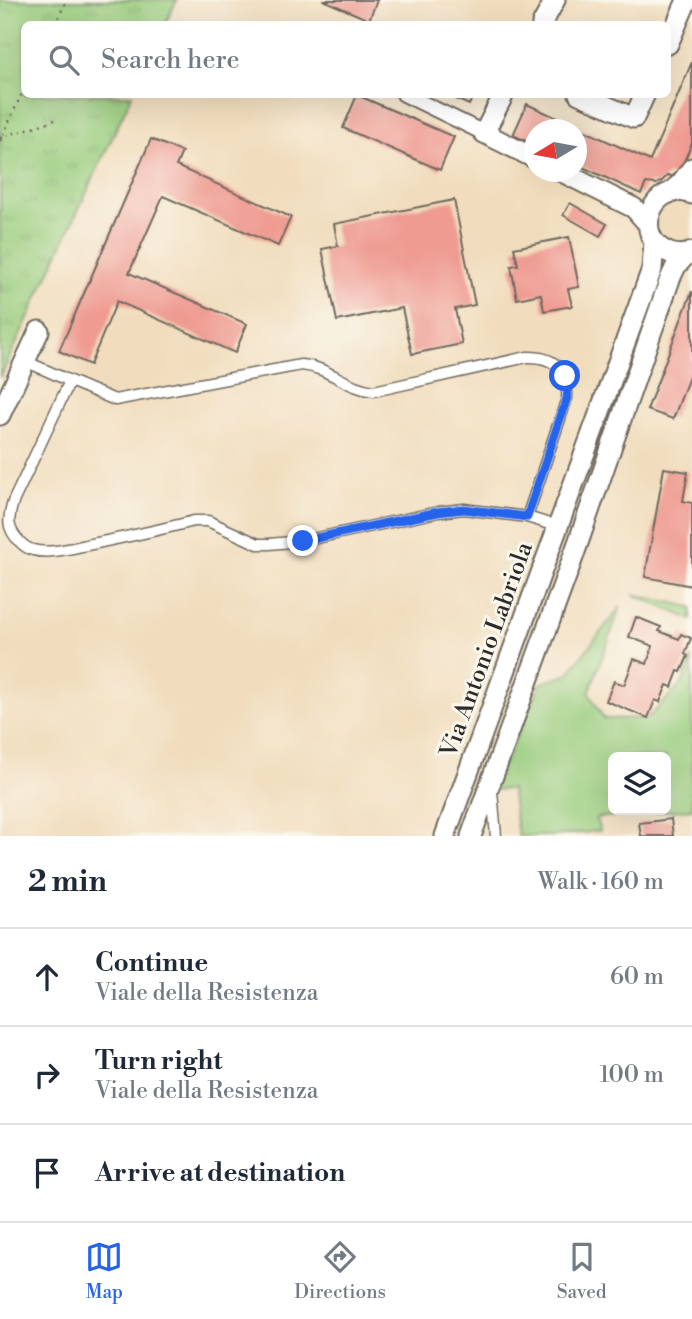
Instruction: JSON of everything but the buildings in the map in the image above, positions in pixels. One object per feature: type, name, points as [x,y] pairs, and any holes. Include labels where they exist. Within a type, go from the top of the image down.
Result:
[{"type":"street","points":[[544,21],[555,0]]},
{"type":"street","points":[[671,35],[687,0]]},
{"type":"street","points":[[412,98],[524,153]]},
{"type":"street","points":[[484,133],[502,98]]},
{"type":"street","points":[[588,98],[634,118],[643,98]]},
{"type":"street","points":[[663,197],[681,183],[692,168]]},
{"type":"street","points":[[582,182],[634,208],[666,252],[677,255],[690,253]]},
{"type":"street","points":[[634,208],[676,191],[692,194]]},
{"type":"street","name":"Via Antonio Labriola","points":[[445,836],[652,269],[650,212],[663,197]]},
{"type":"street","name":"Via Antonio Labriola","points":[[471,836],[576,550],[670,279],[676,266],[690,253]]},
{"type":"street","points":[[0,415],[39,331]]},
{"type":"lane","points":[[25,361],[116,400],[301,365],[314,366],[360,390],[374,391],[527,358],[549,360],[558,366],[565,376],[567,398],[527,517]]},
{"type":"lane","points":[[70,381],[13,502],[9,516],[12,533],[24,546],[33,550],[67,549],[194,521],[208,521],[258,544],[303,541],[438,512],[464,509],[527,517],[559,527]]},
{"type":"lane","name":"Via Antonio Labriola","points":[[491,782],[496,836]]},
{"type":"path","points":[[56,21],[67,0]]},
{"type":"path","points":[[1,139],[21,96]]},
{"type":"path","points":[[1,139],[55,120]]},
{"type":"green space","points":[[0,0],[177,0],[166,21],[21,21],[21,98],[131,98],[0,378]]},
{"type":"green space","points":[[633,594],[692,607],[692,620]]},
{"type":"green space","points":[[621,606],[589,693],[604,719],[648,718],[682,684],[692,658],[692,809],[671,811],[671,752],[608,752],[608,815],[628,815],[596,818],[600,831],[555,836],[518,836],[511,789],[492,790],[541,683],[567,675]]},
{"type":"route","points":[[303,541],[438,512],[464,509],[527,517],[567,398],[565,376]]}]
